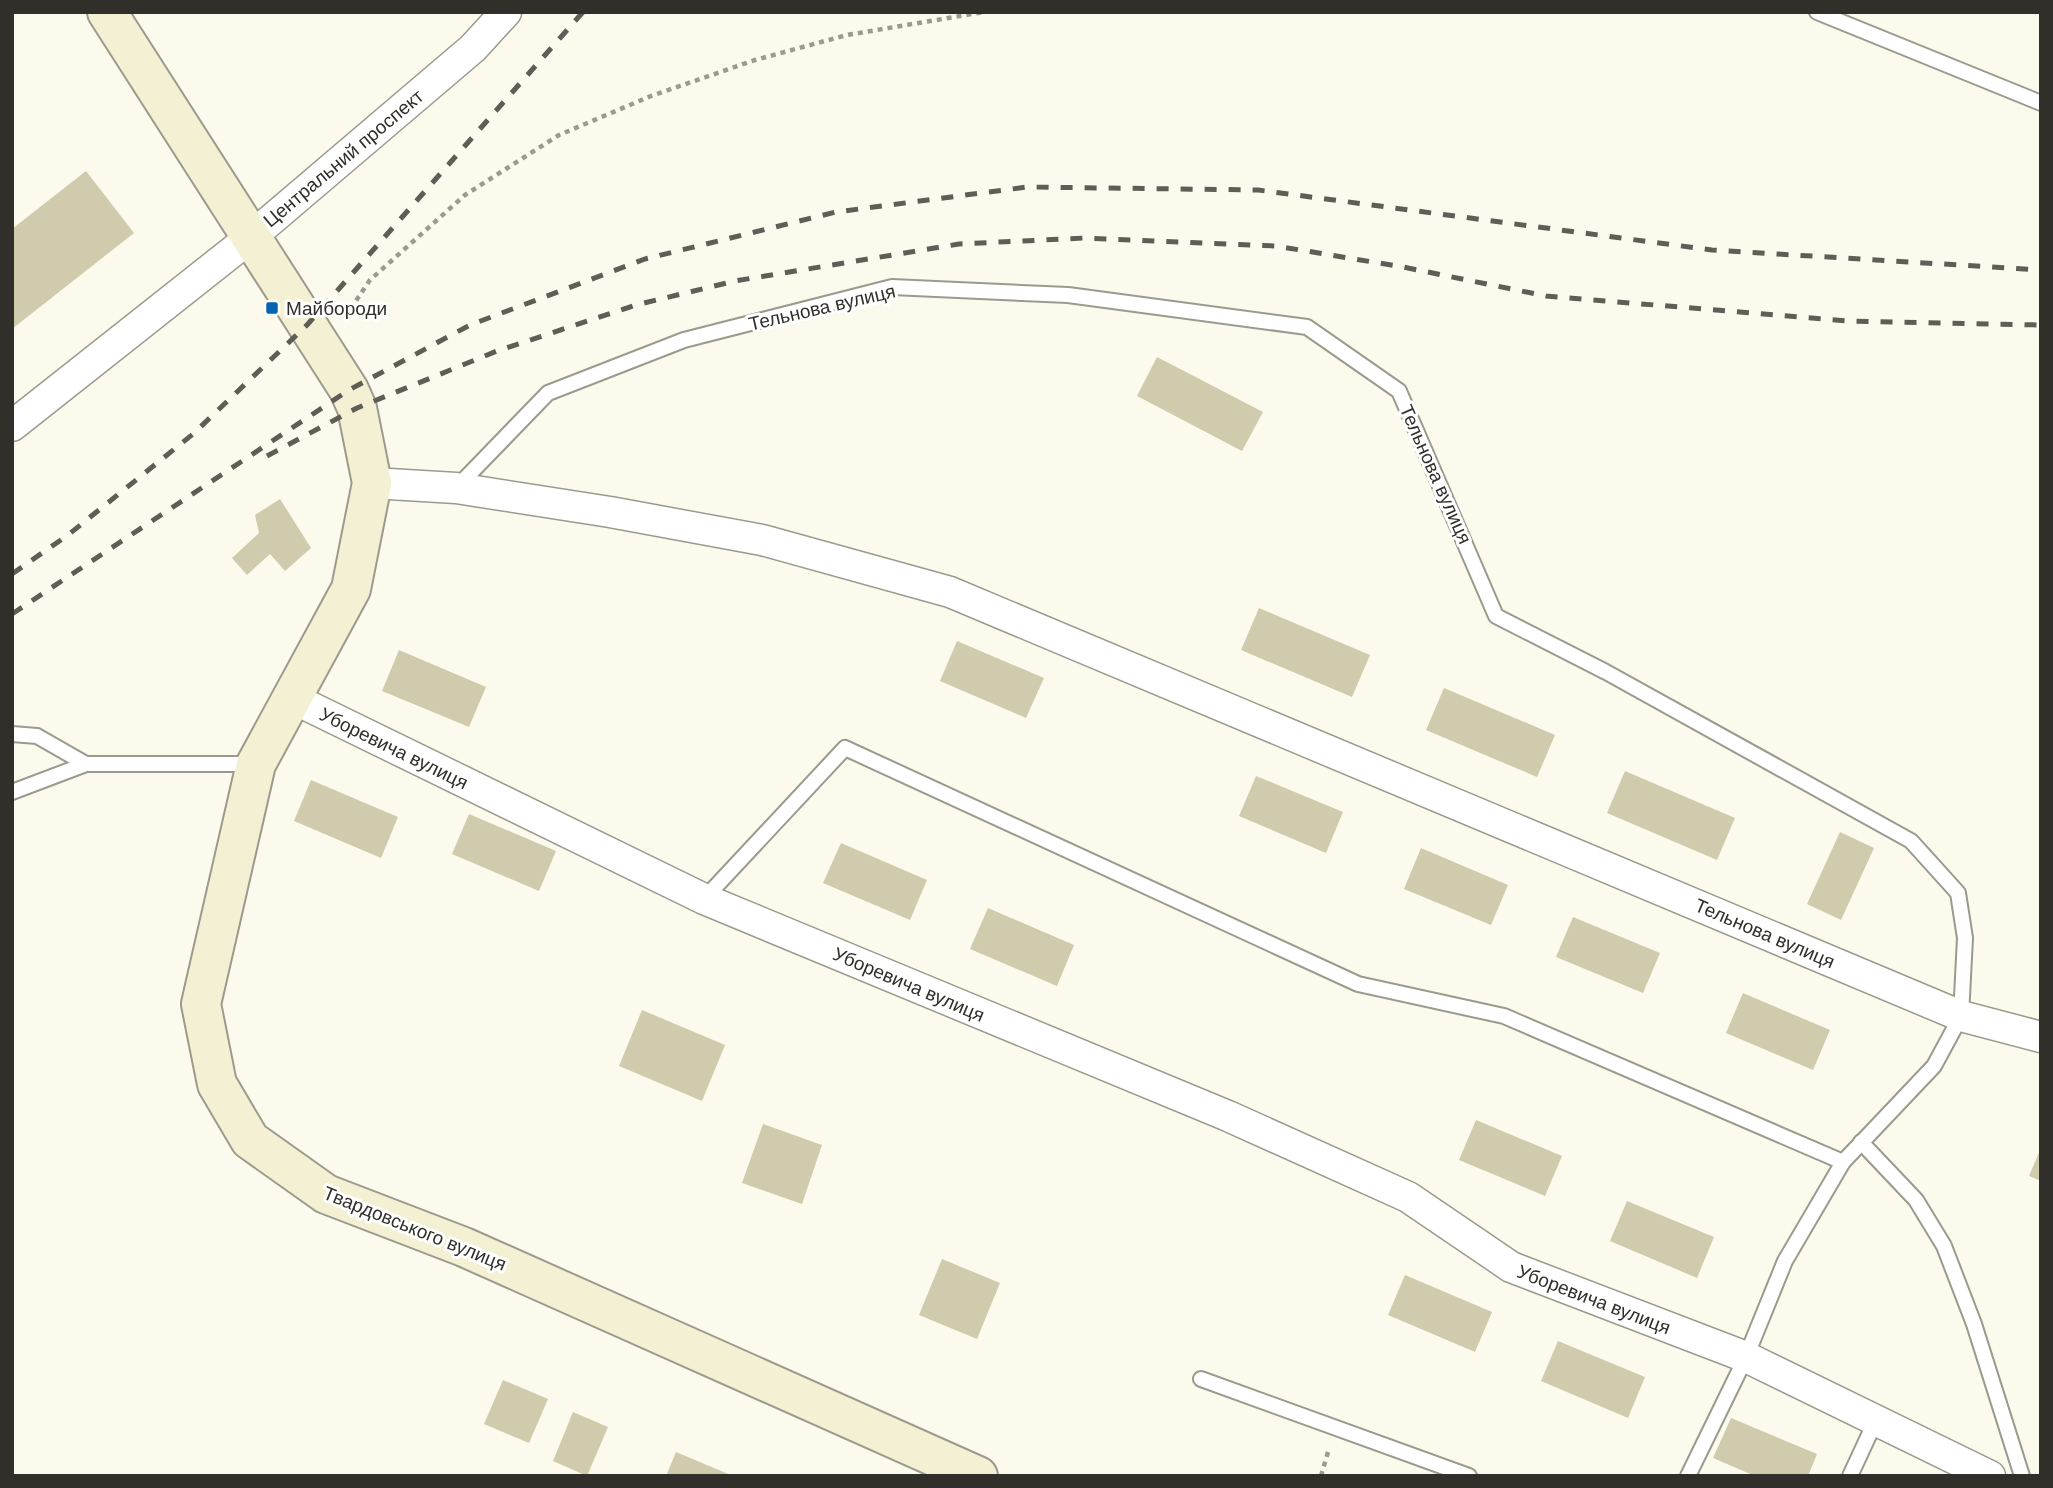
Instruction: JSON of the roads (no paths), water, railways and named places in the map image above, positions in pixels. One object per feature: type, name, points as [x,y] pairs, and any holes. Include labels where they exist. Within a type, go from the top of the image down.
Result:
[{"type":"main road","name":"Центральний проспект","points":[[107,12],[251,237]]},
{"type":"main road","points":[[251,237],[357,408],[372,483],[351,589],[292,698]]},
{"type":"main road","name":"Твардовського вулиця","points":[[292,698],[256,764],[201,1004],[217,1084],[250,1140],[326,1194],[464,1247],[978,1476]]},
{"type":"street","name":"Центральний проспект","points":[[251,237],[473,48],[506,12]]},
{"type":"street","points":[[12,426],[251,237]]},
{"type":"street","name":"Тельнова вулиця","points":[[372,483],[456,488],[610,512],[762,540],[950,592],[1961,1016],[2041,1037]]},
{"type":"street","name":"Уборевича вулиця","points":[[292,698],[704,899],[1228,1116],[1408,1197],[1511,1267],[1746,1357],[1990,1476]]},
{"type":"lane","points":[[1817,12],[2041,103]]},
{"type":"lane","name":"Тельнова вулиця","points":[[456,488],[548,393],[684,340],[892,287],[1068,295],[1307,327],[1399,391],[1496,616],[1606,672],[1911,841],[1958,893],[1965,938],[1961,1016]]},
{"type":"lane","points":[[12,734],[37,736],[86,764]]},
{"type":"lane","points":[[704,899],[845,748],[1358,985],[1504,1016],[1843,1162]]},
{"type":"lane","points":[[12,792],[86,764],[256,764]]},
{"type":"lane","points":[[1688,1476],[1746,1357],[1785,1261],[1843,1162],[1934,1066],[1961,1016]]},
{"type":"lane","points":[[1861,1142],[1916,1200],[1944,1246],[1974,1324],[2022,1476]]},
{"type":"lane","points":[[1201,1379],[1469,1476]]},
{"type":"lane","points":[[1850,1476],[1877,1420]]},
{"type":"railway","points":[[12,574],[68,535],[193,434],[307,325],[583,12]]},
{"type":"railway","points":[[12,614],[349,390],[470,325],[645,259],[836,212],[1027,187],[1258,190],[1712,250],[2041,270]]},
{"type":"railway","points":[[267,456],[357,408],[497,351],[636,305],[735,281],[959,244],[1085,238],[1276,246],[1403,267],[1546,296],[1848,321],[2041,325]]},
{"type":"place","name":"Майбороди","points":[[272,308]]}]
